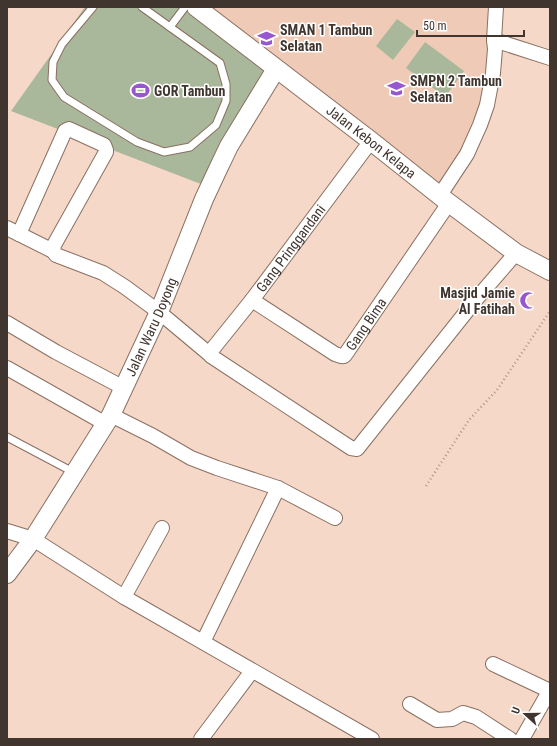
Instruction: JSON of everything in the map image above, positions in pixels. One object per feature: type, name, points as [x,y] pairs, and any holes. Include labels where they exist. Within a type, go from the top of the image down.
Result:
[{"type":"street","name":"Jalan Kebon Kelapa","points":[[196,7],[516,253],[550,271]]},
{"type":"street","points":[[444,199],[467,154],[487,105],[493,73],[496,7]]},
{"type":"street","points":[[494,40],[550,58]]},
{"type":"street","name":"Jalan Waru Doyong","points":[[7,574],[33,539],[109,419],[159,312],[204,199],[226,152],[243,121],[276,68]]},
{"type":"street","points":[[53,251],[54,245],[106,152],[104,146],[69,129],[65,131],[13,231],[53,251],[56,255],[103,273],[125,286],[159,312],[211,356],[351,448],[357,449],[478,297],[516,253]]},
{"type":"street","name":"Gang Pringgandani","points":[[211,356],[211,351],[252,300],[371,141]]},
{"type":"street","name":"Gang Bima","points":[[252,300],[335,354],[343,357],[444,199]]},
{"type":"street","points":[[7,323],[124,388]]},
{"type":"street","points":[[7,368],[109,419],[153,436],[191,458],[278,488],[334,518]]},
{"type":"street","points":[[203,642],[278,488]]},
{"type":"street","points":[[124,597],[162,528]]},
{"type":"street","points":[[7,531],[33,539],[124,597],[372,739]]},
{"type":"street","points":[[493,664],[550,691],[528,737]]},
{"type":"street","points":[[201,739],[252,671]]},
{"type":"street","points":[[410,704],[437,720],[452,719],[463,712],[476,717],[510,739]]},
{"type":"lane","points":[[93,7],[62,44],[53,62],[52,80],[64,97],[136,142],[164,152],[190,147],[216,126],[226,102],[226,84],[220,63],[142,7]]},
{"type":"lane","points":[[170,27],[185,7]]},
{"type":"lane","points":[[7,437],[75,473]]},
{"type":"path","points":[[426,486],[469,420],[497,390],[550,311]]},
{"type":"shaded area","name":"SMPN 2 Tambun Selatan","points":[[196,7],[495,7],[487,105],[440,195]]},
{"type":"green space","name":"GOR Tambun","points":[[85,7],[182,7],[268,72],[206,186],[11,111]]},
{"type":"green space","points":[[397,19],[415,32],[393,60],[376,46]]},
{"type":"green space","points":[[425,42],[464,71],[445,97],[406,68]]},
{"type":"place","name":"SMAN 1 Tambun Selatan","points":[[267,38]]},
{"type":"place","name":"SMPN 2 Tambun Selatan","points":[[397,89]]},
{"type":"place","name":"GOR Tambun","points":[[141,91]]},
{"type":"place","name":"Masjid Jamie Al Fatihah","points":[[528,301]]}]
